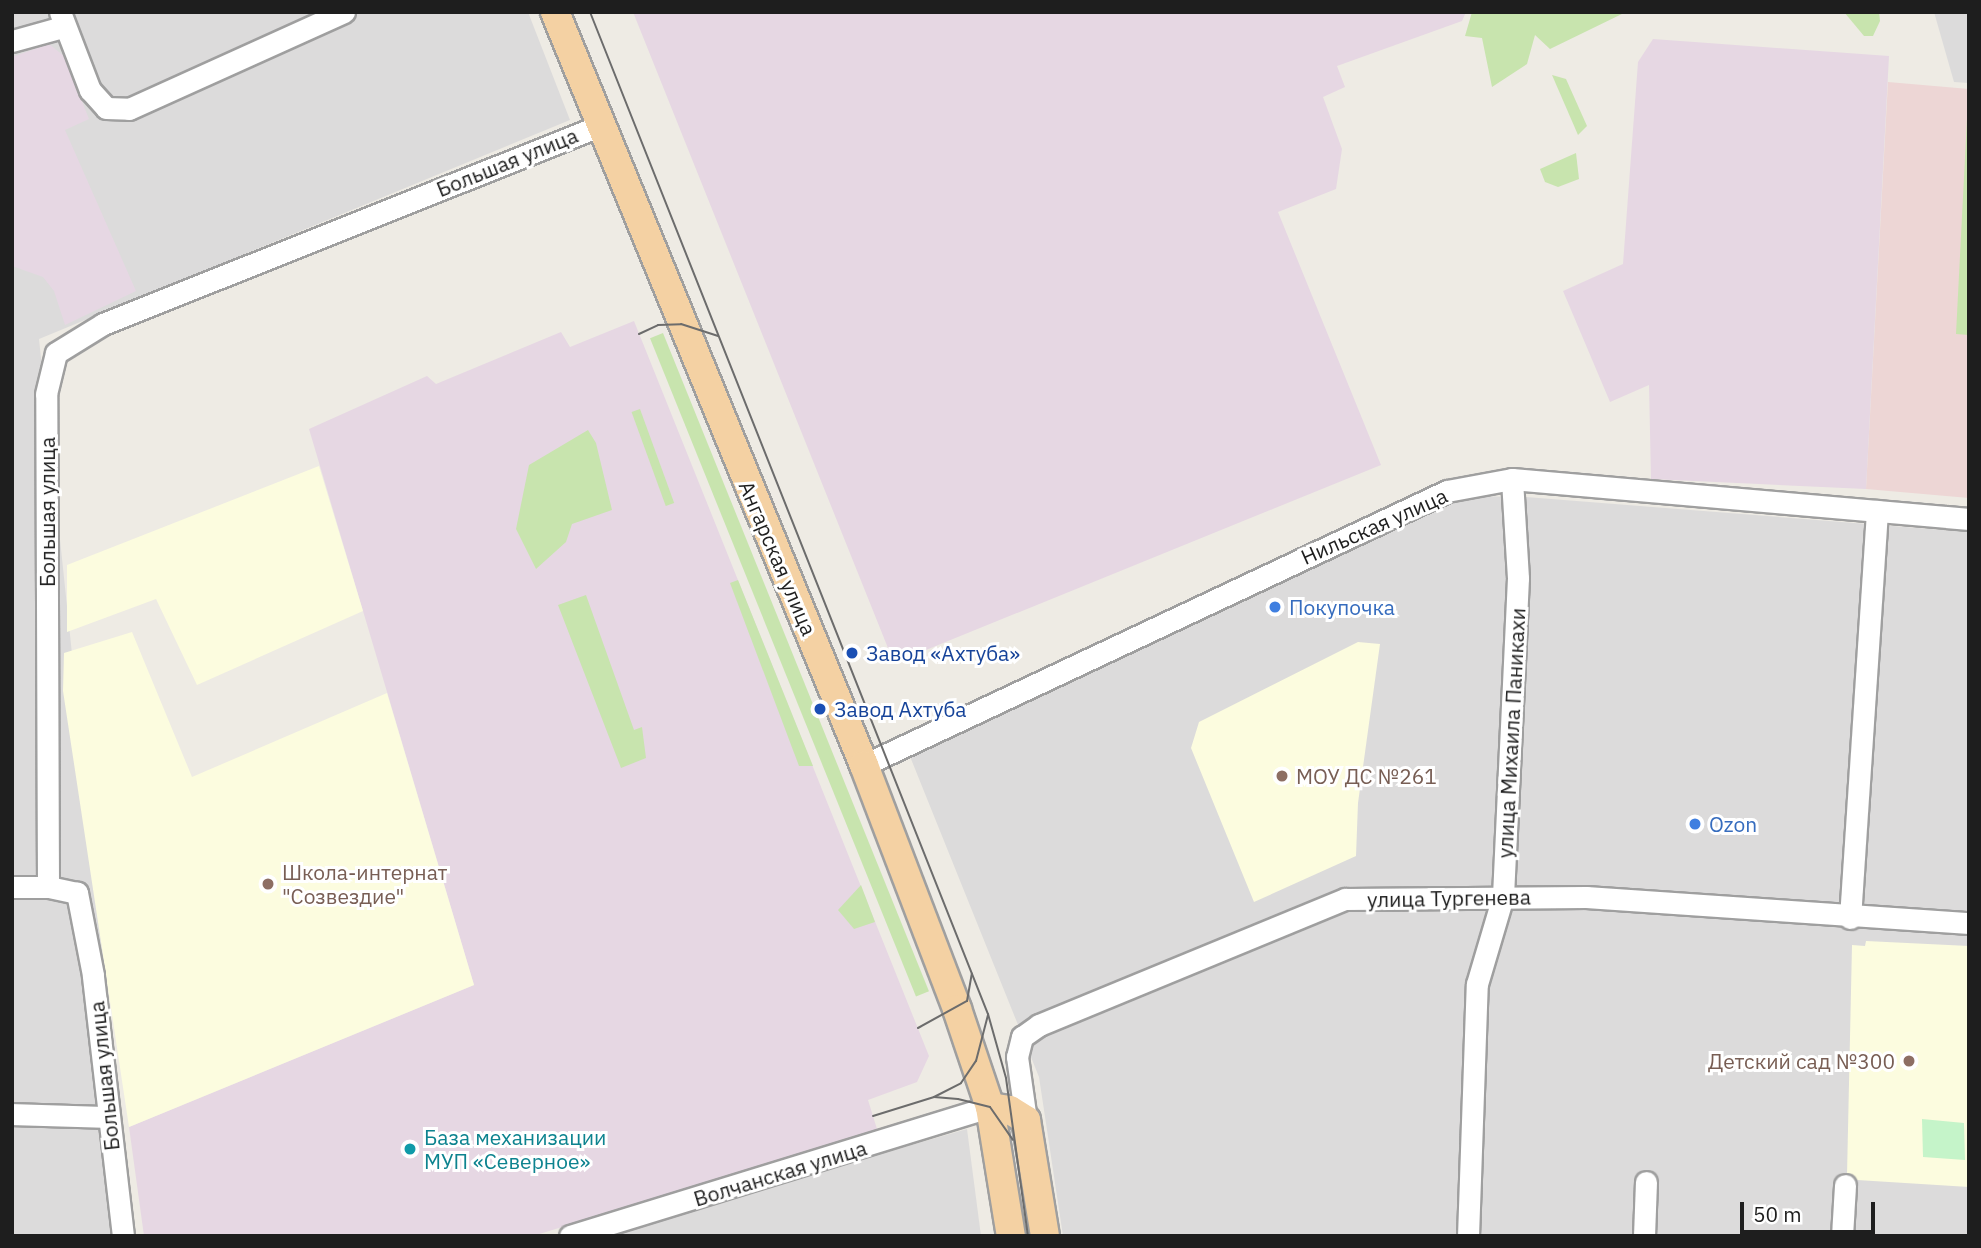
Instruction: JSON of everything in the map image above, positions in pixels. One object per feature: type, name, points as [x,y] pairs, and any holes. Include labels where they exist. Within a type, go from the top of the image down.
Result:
[{"type":"main road","name":"Ангарская улица","points":[[555,12],[598,126],[864,765],[1013,1110],[1045,1236]]},
{"type":"main road","name":"Ангарская улица","points":[[1011,1236],[1013,1110]]},
{"type":"street","points":[[12,41],[61,20],[90,90],[106,108],[129,109],[344,12]]},
{"type":"street","name":"Большая улица","points":[[123,1236],[93,975],[76,893],[48,887],[46,394],[56,353],[103,324],[598,126]]},
{"type":"street","name":"Нильская улица","points":[[864,765],[1447,491],[1512,479],[1969,519]]},
{"type":"street","name":"улица Михаила Паникахи","points":[[1468,1236],[1476,984],[1503,896],[1518,578],[1512,479]]},
{"type":"street","points":[[1850,919],[1877,510]]},
{"type":"street","points":[[12,887],[48,887]]},
{"type":"street","name":"улица Тургенева","points":[[1013,1110],[1017,1057],[1022,1037],[1039,1024],[1345,900],[1586,897],[1850,919],[1969,923]]},
{"type":"street","name":"Волчанская улица","points":[[570,1236],[1013,1110]]},
{"type":"street","points":[[12,1114],[109,1117]]},
{"type":"street","points":[[1644,1236],[1646,1182]]},
{"type":"street","points":[[1842,1236],[1845,1185]]},
{"type":"shaded area","points":[[12,12],[528,12],[570,120],[39,339],[133,1236],[12,1236]]},
{"type":"shaded area","points":[[633,12],[1466,12],[1462,21],[1337,66],[1345,87],[1323,97],[1342,149],[1336,189],[1278,212],[1381,465],[894,663]]},
{"type":"shaded area","points":[[1934,12],[1969,12],[1969,83],[1954,82]]},
{"type":"shaded area","points":[[1653,39],[1889,56],[1866,489],[1651,479],[1649,385],[1610,402],[1563,291],[1623,264],[1638,62]]},
{"type":"shaded area","points":[[49,44],[64,56],[89,119],[65,130],[136,291],[65,325],[54,291],[43,277],[12,266],[12,57]]},
{"type":"shaded area","points":[[1888,82],[1969,89],[1969,498],[1866,489]]},
{"type":"shaded area","points":[[634,321],[929,1056],[917,1082],[868,1100],[877,1129],[533,1236],[144,1236],[129,1127],[474,985],[309,429],[427,376],[436,384],[561,332],[570,347]]},
{"type":"shaded area","points":[[319,466],[363,611],[197,685],[156,599],[67,632],[67,565]]},
{"type":"shaded area","points":[[1465,496],[1526,497],[1969,532],[1969,1236],[1063,1236],[1039,1077],[907,749],[1352,543]]},
{"type":"shaded area","name":"Школа-интернат \"Созвездие\"","points":[[132,632],[192,777],[387,693],[474,985],[129,1127],[63,691],[64,653]]},
{"type":"shaded area","name":"МОУ ДС №261","points":[[1358,642],[1380,644],[1358,803],[1356,856],[1254,902],[1191,748],[1199,722]]},
{"type":"shaded area","name":"Детский сад №300","points":[[1866,941],[1969,946],[1969,1187],[1857,1180],[1847,1175],[1852,945],[1865,946]]},
{"type":"shaded area","points":[[967,1129],[981,1236],[595,1236]]},
{"type":"green space","points":[[1472,12],[1626,12],[1550,49],[1535,35],[1527,64],[1492,87],[1482,38],[1465,36]]},
{"type":"green space","points":[[1844,12],[1879,12],[1880,21],[1873,36],[1864,36]]},
{"type":"green space","points":[[1552,75],[1566,79],[1587,126],[1578,135]]},
{"type":"green space","points":[[1969,99],[1969,335],[1956,334]]},
{"type":"green space","points":[[1576,153],[1579,179],[1558,187],[1545,182],[1540,169]]},
{"type":"green space","points":[[663,333],[929,991],[916,997],[650,338]]},
{"type":"green space","points":[[640,409],[674,503],[666,506],[632,412]]},
{"type":"green space","points":[[588,430],[596,443],[612,510],[572,524],[566,542],[536,569],[516,529],[529,465]]},
{"type":"green space","points":[[738,580],[813,766],[799,766],[730,583]]},
{"type":"green space","points":[[586,595],[634,730],[642,727],[646,758],[621,768],[558,605]]},
{"type":"green space","points":[[861,885],[875,922],[854,929],[838,910]]},
{"type":"green space","points":[[1922,1119],[1964,1123],[1965,1160],[1923,1157]]},
{"type":"tram line","points":[[590,12],[988,1014],[1006,1078],[1028,1236]]},
{"type":"tram line","points":[[639,334],[658,325],[681,324],[718,336]]},
{"type":"tram line","points":[[918,1028],[967,1001],[972,973]]},
{"type":"tram line","points":[[934,1097],[961,1083],[976,1061],[988,1015]]},
{"type":"tram line","points":[[873,1116],[934,1097],[958,1099],[990,1107],[1013,1140]]},
{"type":"place","name":"Покупочка","points":[[1275,607]]},
{"type":"place","name":"Завод «Ахтуба»","points":[[852,653]]},
{"type":"place","name":"Завод Ахтуба","points":[[820,709]]},
{"type":"place","name":"МОУ ДС №261","points":[[1282,776]]},
{"type":"place","name":"Ozon","points":[[1695,824]]},
{"type":"place","name":"Школа-интернат \"Созвездие\"","points":[[268,884]]},
{"type":"place","name":"Детский сад №300","points":[[1909,1061]]},
{"type":"place","name":"База механизации МУП «Северное»","points":[[410,1149]]}]
